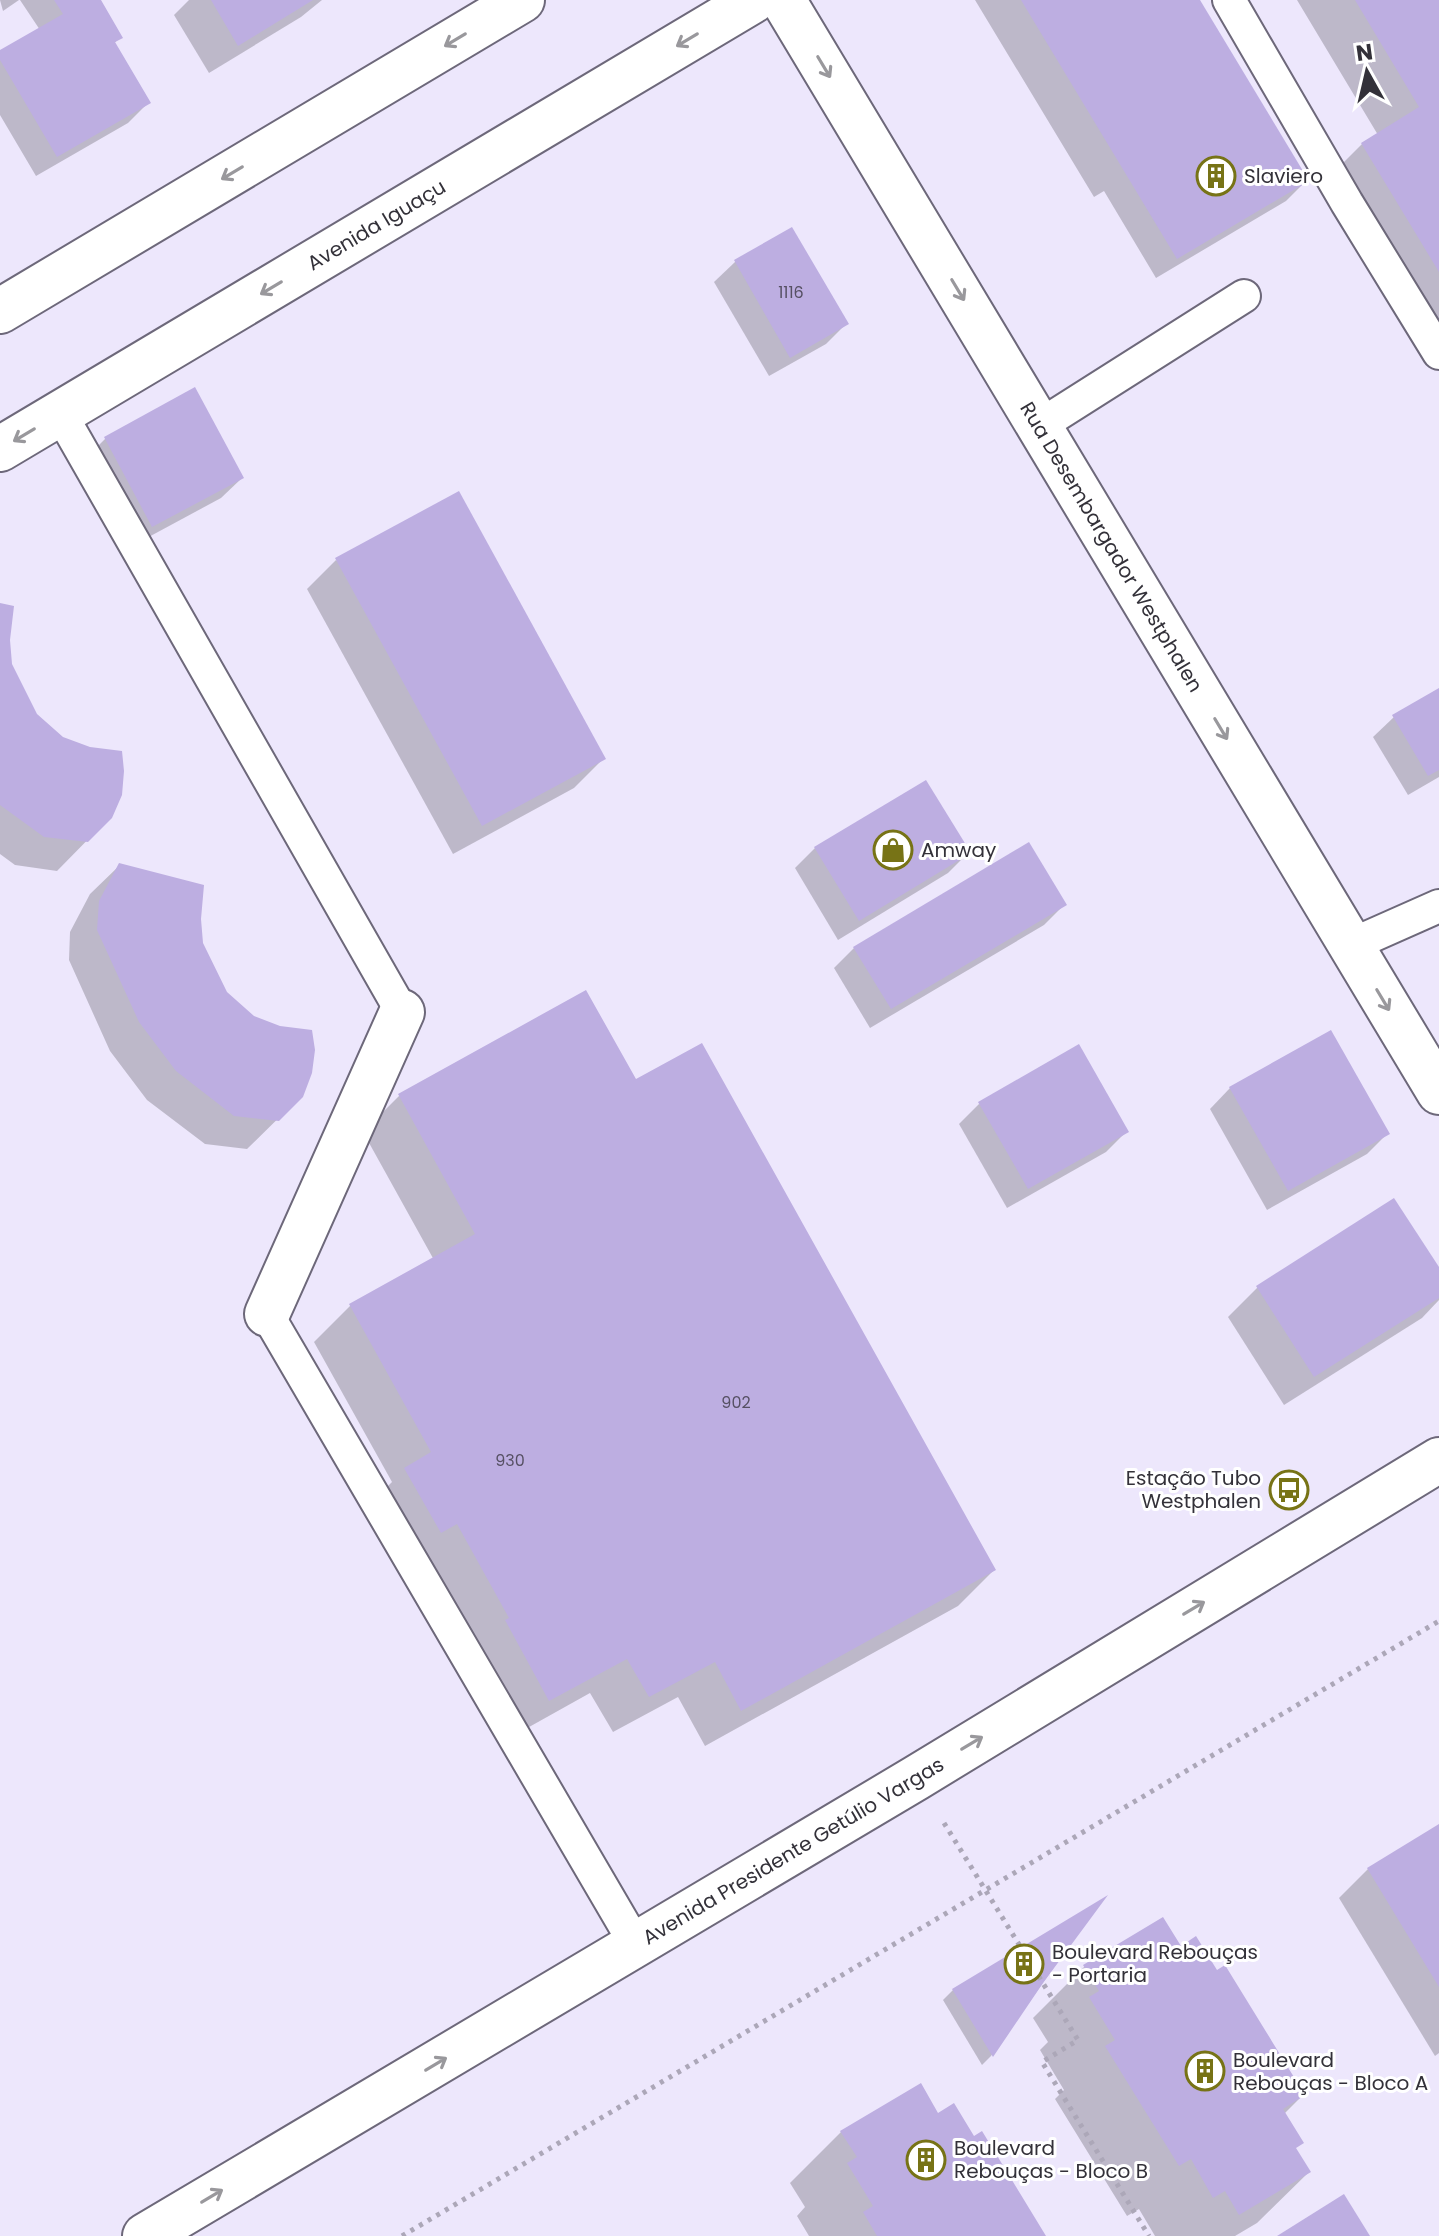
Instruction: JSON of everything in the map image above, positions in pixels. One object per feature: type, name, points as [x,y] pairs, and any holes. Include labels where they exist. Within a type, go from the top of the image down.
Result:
[{"type":"main road","points":[[0,311],[522,0]]},
{"type":"main road","name":"Avenida Iguaçu","points":[[0,449],[754,0]]},
{"type":"main road","name":"Rua Desembargador Westphalen","points":[[783,0],[1439,1092]]},
{"type":"main road","points":[[267,1314],[402,1012]]},
{"type":"main road","name":"Avenida Presidente Getúlio Vargas","points":[[145,2236],[916,1778],[1439,1460]]},
{"type":"lane","points":[[1229,0],[1339,190],[1439,353]]},
{"type":"lane","points":[[1039,426],[1244,296]]},
{"type":"lane","points":[[60,413],[402,1012]]},
{"type":"lane","points":[[1351,945],[1439,906]]},
{"type":"lane","points":[[267,1314],[636,1945]]},
{"type":"path","points":[[402,2236],[1439,1621]]},
{"type":"path","points":[[916,1778],[1078,2040],[1042,2062],[1149,2236]]},
{"type":"building","points":[[54,0],[101,0],[123,38],[115,42],[151,103],[57,157],[0,60],[0,50],[63,14]]},
{"type":"building","points":[[211,0],[313,0],[238,46]]},
{"type":"building","points":[[1021,0],[1200,0],[1309,181],[1177,259]]},
{"type":"building","points":[[1355,0],[1439,0],[1439,272],[1361,143],[1419,107]]},
{"type":"building","points":[[792,227],[849,324],[790,358],[734,260]]},
{"type":"building","points":[[195,387],[244,478],[152,527],[104,437]]},
{"type":"building","points":[[459,491],[606,759],[482,826],[335,558]]},
{"type":"building","points":[[0,603],[14,606],[10,640],[12,664],[37,714],[63,737],[90,747],[122,751],[122,795],[112,818],[88,842],[44,837],[0,805]]},
{"type":"building","points":[[1439,688],[1439,770],[1428,776],[1392,715]]},
{"type":"building","name":"Amway","points":[[926,780],[971,853],[859,921],[814,847]]},
{"type":"building","points":[[1029,842],[1067,905],[891,1009],[853,947]]},
{"type":"building","points":[[119,863],[204,885],[201,919],[203,943],[227,992],[254,1016],[280,1026],[312,1030],[315,1050],[312,1073],[303,1097],[279,1121],[234,1116],[176,1071],[139,1022],[97,930],[99,901]]},
{"type":"building","points":[[586,990],[636,1079],[702,1043],[996,1570],[741,1711],[715,1662],[649,1697],[627,1659],[549,1701],[505,1620],[509,1618],[457,1524],[441,1533],[404,1468],[431,1452],[349,1304],[475,1234],[398,1094]]},
{"type":"building","points":[[1331,1030],[1390,1134],[1288,1191],[1229,1087]]},
{"type":"building","points":[[1079,1044],[1129,1132],[1028,1189],[978,1102]]},
{"type":"building","points":[[1394,1198],[1439,1267],[1439,1298],[1314,1377],[1256,1286]]},
{"type":"building","points":[[1439,1824],[1439,1987],[1367,1868]]},
{"type":"building","name":"Boulevard Rebouças - Portaria","points":[[1108,1895],[1043,1983],[993,2057],[952,1989]]},
{"type":"building","name":"Boulevard Rebouças - Bloco A","points":[[1163,1917],[1181,1946],[1196,1936],[1217,1970],[1225,1965],[1305,2095],[1283,2109],[1304,2143],[1296,2148],[1311,2172],[1239,2215],[1225,2191],[1213,2198],[1191,2159],[1179,2166],[1105,2046],[1115,2040],[1089,1997],[1099,1991],[1083,1965]]},
{"type":"building","name":"Boulevard Rebouças - Bloco B","points":[[921,2083],[938,2113],[954,2103],[974,2136],[982,2131],[1046,2236],[877,2236],[863,2212],[873,2206],[847,2163],[857,2157],[840,2131]]},
{"type":"building","points":[[1344,2194],[1370,2236],[1277,2236]]},
{"type":"place","name":"Slaviero","points":[[1216,176]]},
{"type":"place","name":"Amway","points":[[893,850]]},
{"type":"place","name":"Estação Tubo Westphalen","points":[[1289,1490]]},
{"type":"place","name":"Boulevard Rebouças - Portaria","points":[[1024,1964]]},
{"type":"place","name":"Boulevard Rebouças - Bloco A","points":[[1205,2071]]},
{"type":"place","name":"Boulevard Rebouças - Bloco B","points":[[926,2160]]}]
